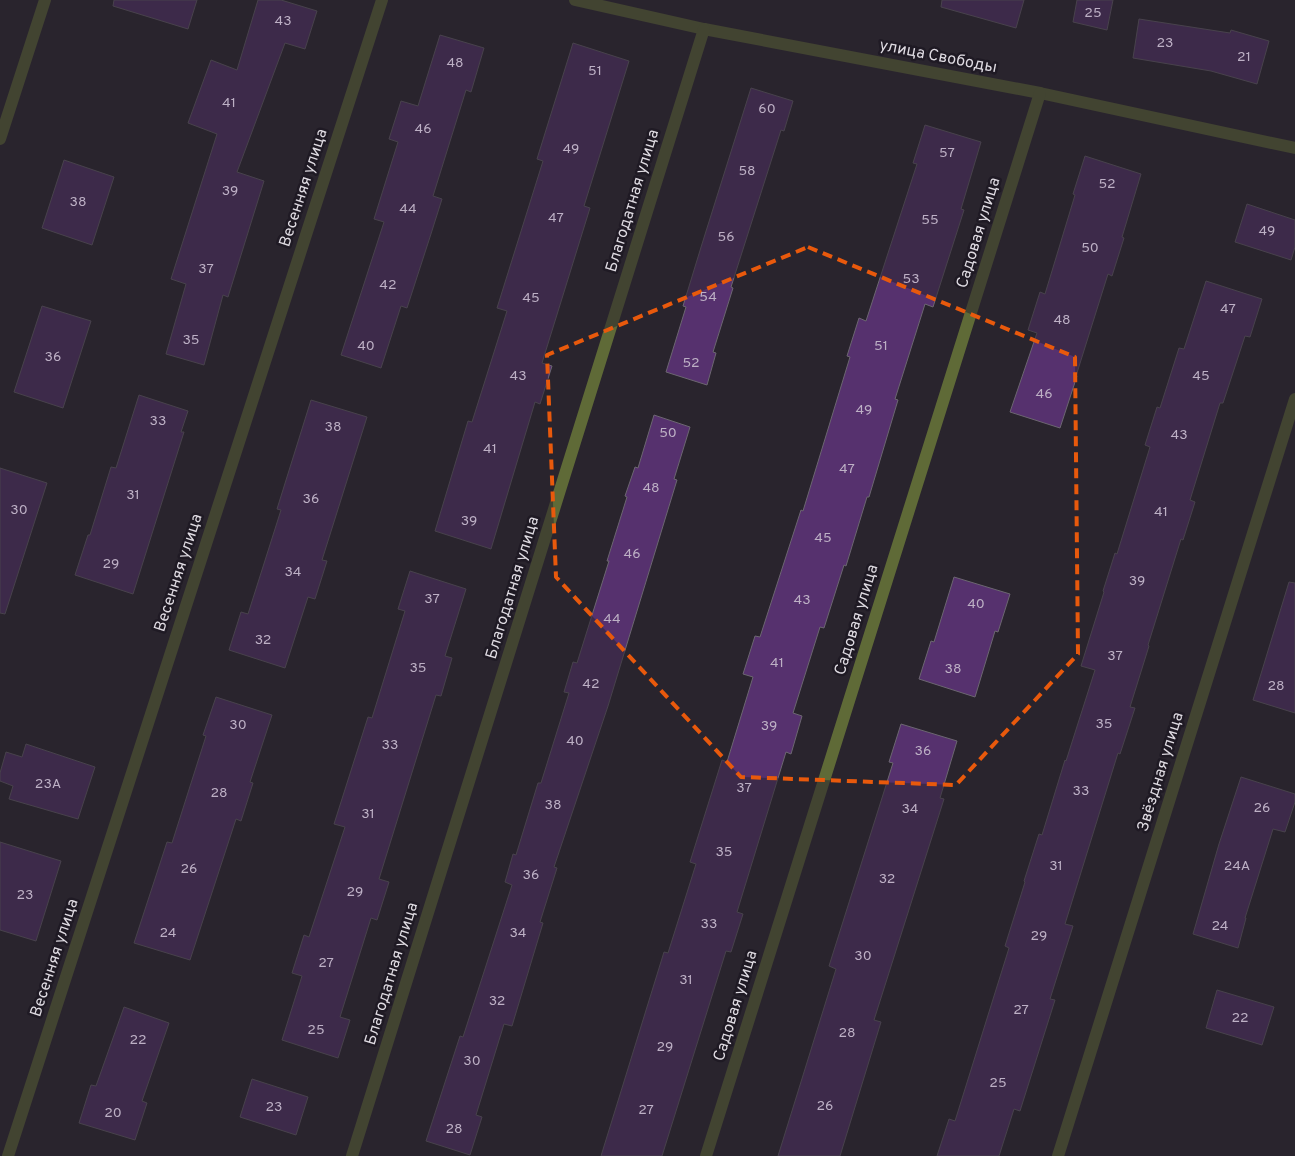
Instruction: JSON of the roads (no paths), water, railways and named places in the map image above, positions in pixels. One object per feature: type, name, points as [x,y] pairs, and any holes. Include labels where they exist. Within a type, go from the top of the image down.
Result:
[{"type":"street","points":[[0,139],[45,0]]},
{"type":"street","name":"Весенняя улица","points":[[8,1156],[382,0]]},
{"type":"street","name":"улица Свободы","points":[[575,0],[704,29],[1040,94],[1295,148]]},
{"type":"street","name":"Благодатная улица","points":[[352,1156],[704,29]]},
{"type":"street","name":"Садовая улица","points":[[706,1156],[1040,94]]},
{"type":"street","name":"Звёздная улица","points":[[1058,1156],[1295,398]]}]
